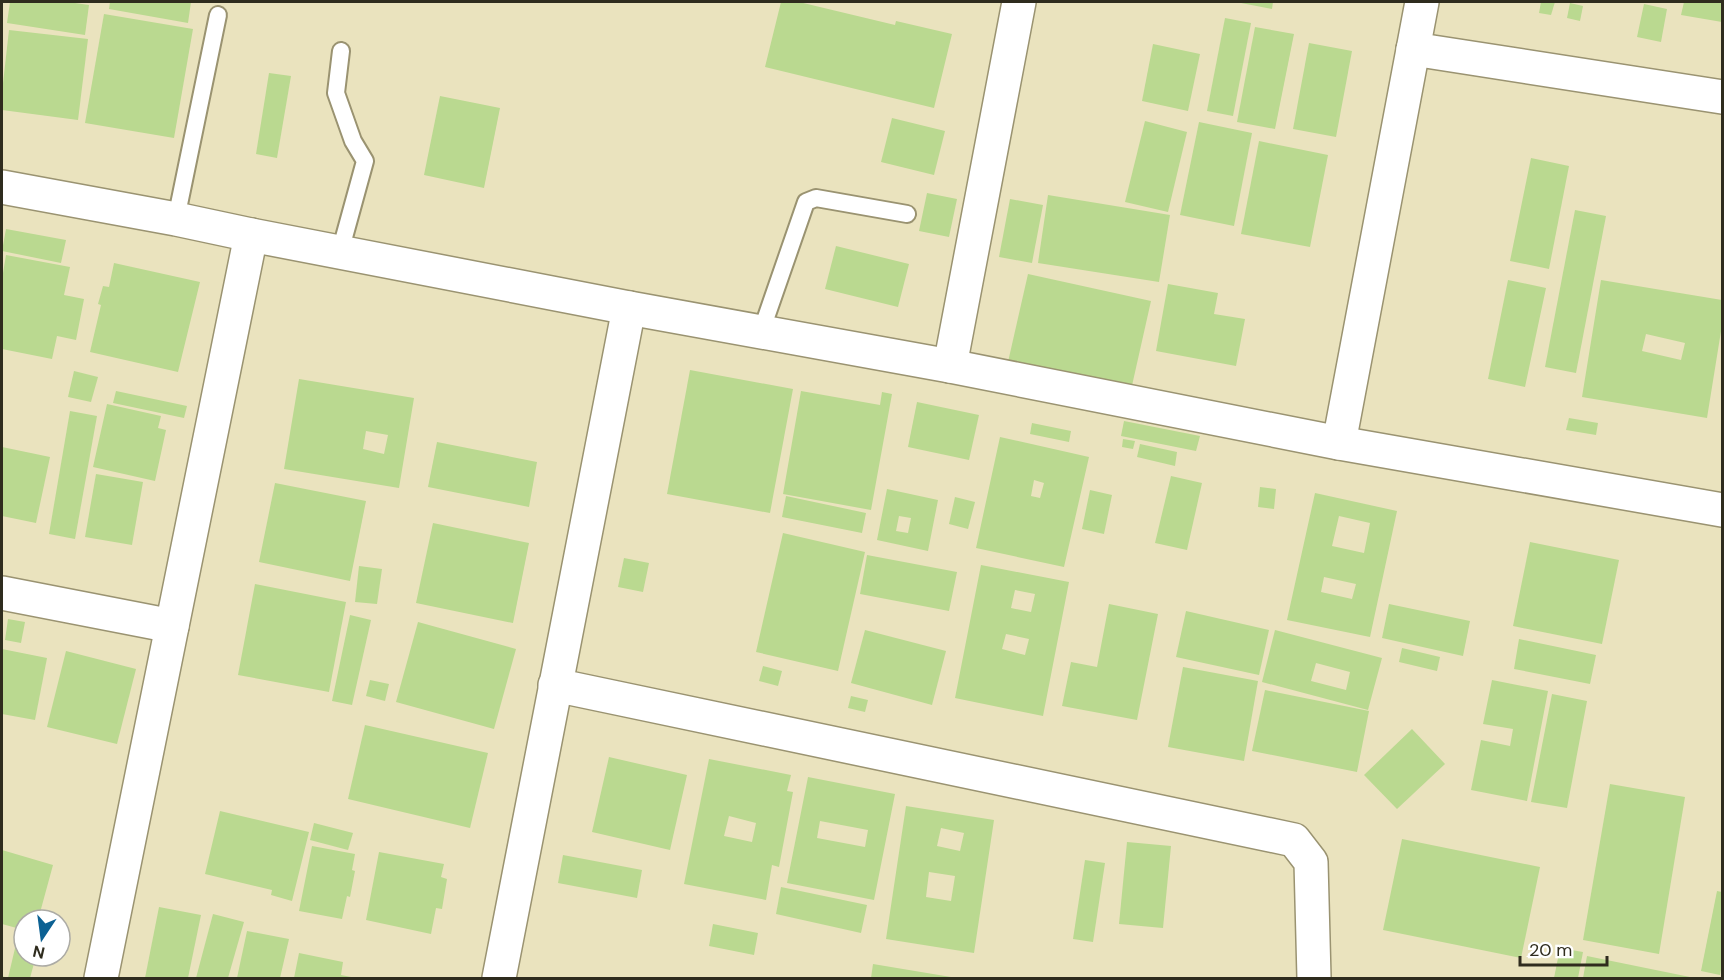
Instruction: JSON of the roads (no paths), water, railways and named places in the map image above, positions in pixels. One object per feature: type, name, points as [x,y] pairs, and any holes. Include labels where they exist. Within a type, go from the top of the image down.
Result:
[{"type":"street","points":[[950,366],[1019,2]]},
{"type":"street","points":[[1339,444],[1422,2]]},
{"type":"street","points":[[1413,49],[1722,98]]},
{"type":"street","points":[[2,187],[629,308],[950,366],[1339,444],[1722,510]]},
{"type":"street","points":[[101,978],[251,235]]},
{"type":"street","points":[[499,978],[629,308]]},
{"type":"street","points":[[2,593],[172,626]]},
{"type":"street","points":[[555,685],[1294,840],[1311,862],[1314,978]]},
{"type":"lane","points":[[176,219],[218,15]]},
{"type":"lane","points":[[340,252],[366,161],[352,141],[336,93],[341,51]]},
{"type":"lane","points":[[761,332],[806,202],[816,198],[907,214]]}]
